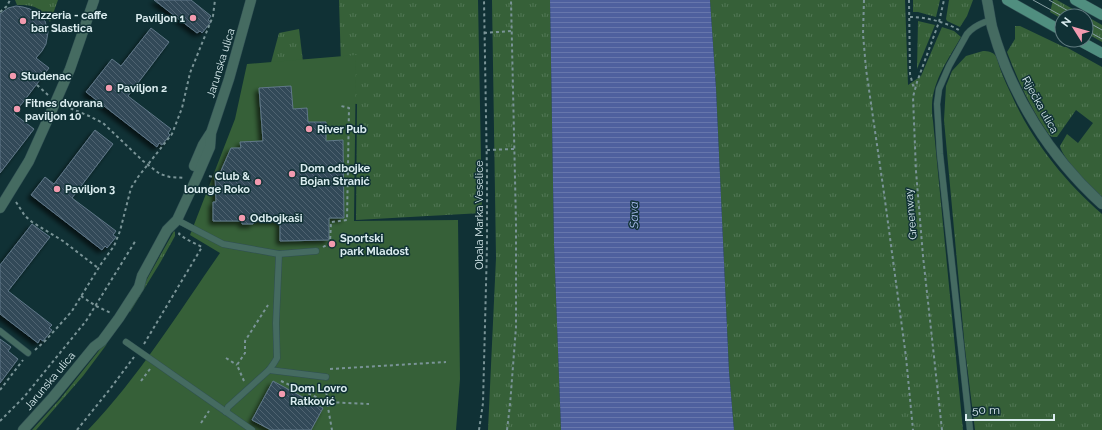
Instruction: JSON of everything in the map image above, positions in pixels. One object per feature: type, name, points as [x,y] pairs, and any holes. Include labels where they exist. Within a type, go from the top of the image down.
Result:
[{"type":"main road","points":[[1007,0],[1054,26]]},
{"type":"main road","points":[[1075,0],[1102,15]]},
{"type":"main road","points":[[1093,48],[1102,53]]},
{"type":"street","points":[[0,208],[29,161],[70,68],[94,0]]},
{"type":"street","name":"Jarunska ulica","points":[[167,230],[177,220],[210,147],[212,132],[251,0]]},
{"type":"street","name":"Riječka ulica","points":[[987,0],[992,27],[998,45],[1018,94],[1031,119],[1073,175],[1102,204]]},
{"type":"street","name":"Jarunska ulica","points":[[23,430],[53,397],[94,347],[97,338],[134,284],[142,276],[167,230],[171,217],[203,144],[212,132]]},
{"type":"lane","points":[[970,430],[940,154],[937,104],[939,89],[967,34],[975,26],[985,22]]},
{"type":"lane","points":[[177,220],[223,244],[279,254],[316,251]]},
{"type":"lane","points":[[226,412],[228,407],[274,364],[276,358],[279,254]]},
{"type":"lane","points":[[0,331],[28,352]]},
{"type":"lane","points":[[126,342],[252,430]]},
{"type":"lane","points":[[267,372],[326,377]]},
{"type":"path","points":[[0,12],[7,6],[10,0]]},
{"type":"path","points":[[0,390],[20,365],[28,352],[36,349],[46,340],[72,311],[98,268],[117,242],[132,188],[138,177],[169,139],[176,128],[190,73],[213,16],[214,0]]},
{"type":"path","name":"Obala Marka Veselice","points":[[479,430],[483,403],[487,239],[484,0]]},
{"type":"path","points":[[507,430],[516,326],[516,223],[511,0]]},
{"type":"path","points":[[864,0],[863,34],[866,69],[886,200],[906,357],[913,430]]},
{"type":"path","points":[[909,0],[910,74],[914,90]]},
{"type":"path","name":"Greenway","points":[[942,430],[923,256],[916,164],[913,97],[914,90],[939,22],[944,0]]},
{"type":"path","points":[[909,17],[921,17],[939,22],[967,34]]},
{"type":"path","points":[[484,33],[511,31]]},
{"type":"path","points":[[36,85],[52,98]]},
{"type":"path","points":[[63,105],[103,123],[148,165],[160,174],[170,177],[186,178]]},
{"type":"path","points":[[316,251],[330,243],[331,222],[347,220],[349,108],[341,106]]},
{"type":"path","points":[[487,150],[514,149]]},
{"type":"path","points":[[205,176],[216,178]]},
{"type":"path","points":[[14,198],[25,216],[32,222],[63,241],[98,268]]},
{"type":"path","points":[[0,421],[44,374],[86,321],[136,240]]},
{"type":"path","points":[[237,365],[245,353],[245,341],[277,290]]},
{"type":"path","points":[[81,296],[96,306],[111,313]]},
{"type":"path","points":[[226,358],[237,365],[247,390]]},
{"type":"path","points":[[332,430],[327,402],[326,369],[446,362]]},
{"type":"path","points":[[267,372],[327,402],[369,404]]},
{"type":"path","points":[[200,423],[214,403]]},
{"type":"green space","points":[[15,0],[58,0],[50,22],[40,10],[33,6],[17,5]]},
{"type":"green space","points":[[339,0],[478,0],[482,213],[356,220],[357,104],[347,103],[342,98]]},
{"type":"green space","points":[[492,0],[550,0],[554,244],[561,430],[488,430],[496,258]]},
{"type":"green space","points":[[710,0],[905,0],[908,85],[921,76],[942,27],[954,31],[961,37],[938,78],[933,96],[932,117],[963,430],[734,430],[729,371],[716,88]]},
{"type":"green space","points":[[913,0],[940,0],[936,17],[913,12]]},
{"type":"green space","points":[[949,0],[973,0],[967,16],[960,27],[947,21],[946,19]]},
{"type":"green space","points":[[1053,0],[1057,0],[1071,8],[1054,8],[1054,14],[1050,12]]},
{"type":"green space","points":[[1094,20],[1102,25],[1102,42],[1094,38]]},
{"type":"green space","points":[[918,21],[935,25],[917,69]]},
{"type":"green space","points":[[1015,26],[1020,26],[1054,42],[1054,48],[1068,48],[1102,67],[1102,198],[1085,181],[1066,158],[1060,146],[1067,134],[1078,143],[1093,123],[1076,110],[1057,137],[1050,136],[1026,96],[1007,52],[1015,39]]},
{"type":"green space","points":[[299,29],[305,78],[266,81],[279,33]]},
{"type":"green space","points":[[983,51],[990,52],[996,56],[1000,69],[1020,113],[1040,145],[1075,188],[1102,214],[1102,430],[975,430],[965,349],[944,120],[946,86],[952,71],[966,56]]},
{"type":"green space","name":"Sportski park Mladost","points":[[356,55],[354,221],[458,220],[460,379],[456,430],[88,430],[107,410],[141,367],[220,253],[190,235],[235,119],[247,64]]},
{"type":"green space","points":[[174,231],[175,236],[130,312],[129,311]]},
{"type":"green space","points":[[107,344],[83,376],[36,430],[32,430],[61,398],[101,348]]},
{"type":"water","name":"Sava","points":[[550,0],[710,0],[716,88],[729,371],[734,430],[561,430],[554,244]]},
{"type":"building","name":"Paviljon 1","points":[[154,0],[191,0],[211,16],[208,20],[211,22],[202,33],[200,31],[197,33]]},
{"type":"building","points":[[16,6],[30,9],[45,21],[48,32],[46,44],[36,58],[49,68],[14,114],[34,129],[0,173],[0,14],[8,8]]},
{"type":"building","name":"Paviljon 2","points":[[151,28],[169,42],[128,96],[171,129],[168,133],[170,135],[162,145],[159,143],[157,147],[86,92],[112,59],[121,66]]},
{"type":"building","name":"Dom odbojke Bojan Stranić","points":[[291,86],[293,109],[307,108],[308,122],[326,122],[326,141],[343,140],[344,218],[329,218],[329,240],[280,241],[280,221],[254,221],[253,224],[242,224],[242,221],[213,221],[213,202],[216,202],[215,173],[220,173],[231,148],[241,148],[240,142],[263,141],[259,88]]},
{"type":"building","name":"Paviljon 3","points":[[95,130],[113,144],[72,198],[116,231],[113,235],[116,237],[107,248],[105,246],[102,250],[31,195],[45,177],[54,184]]},
{"type":"building","points":[[32,224],[50,237],[8,291],[52,325],[49,328],[52,330],[43,341],[40,339],[38,343],[0,314],[0,265]]},
{"type":"building","points":[[0,339],[11,347],[8,351],[18,359],[0,383]]},
{"type":"building","name":"Dom Lovro Ratković","points":[[273,381],[323,408],[311,430],[271,430],[252,420]]},
{"type":"tram line","points":[[1033,0],[1054,12]]},
{"type":"tram line","points":[[1049,0],[1063,8]]},
{"type":"tram line","points":[[1094,26],[1102,30]]},
{"type":"tram line","points":[[1094,34],[1102,39]]},
{"type":"place","name":"Paviljon 1","points":[[193,18]]},
{"type":"place","name":"Pizzeria - caffe bar Slastica","points":[[23,21]]},
{"type":"place","name":"Studenac","points":[[13,76]]},
{"type":"place","name":"Paviljon 2","points":[[109,88]]},
{"type":"place","name":"Fitnes dvorana paviljon 10","points":[[17,109]]},
{"type":"place","name":"River Pub","points":[[309,129]]},
{"type":"place","name":"Dom odbojke Bojan Stranić","points":[[292,174]]},
{"type":"place","name":"Club & lounge Roko","points":[[258,182]]},
{"type":"place","name":"Paviljon 3","points":[[57,189]]},
{"type":"place","name":"Odbojkaši","points":[[242,218]]},
{"type":"place","name":"Sportski park Mladost","points":[[332,244]]},
{"type":"place","name":"Dom Lovro Ratković","points":[[282,394]]}]
